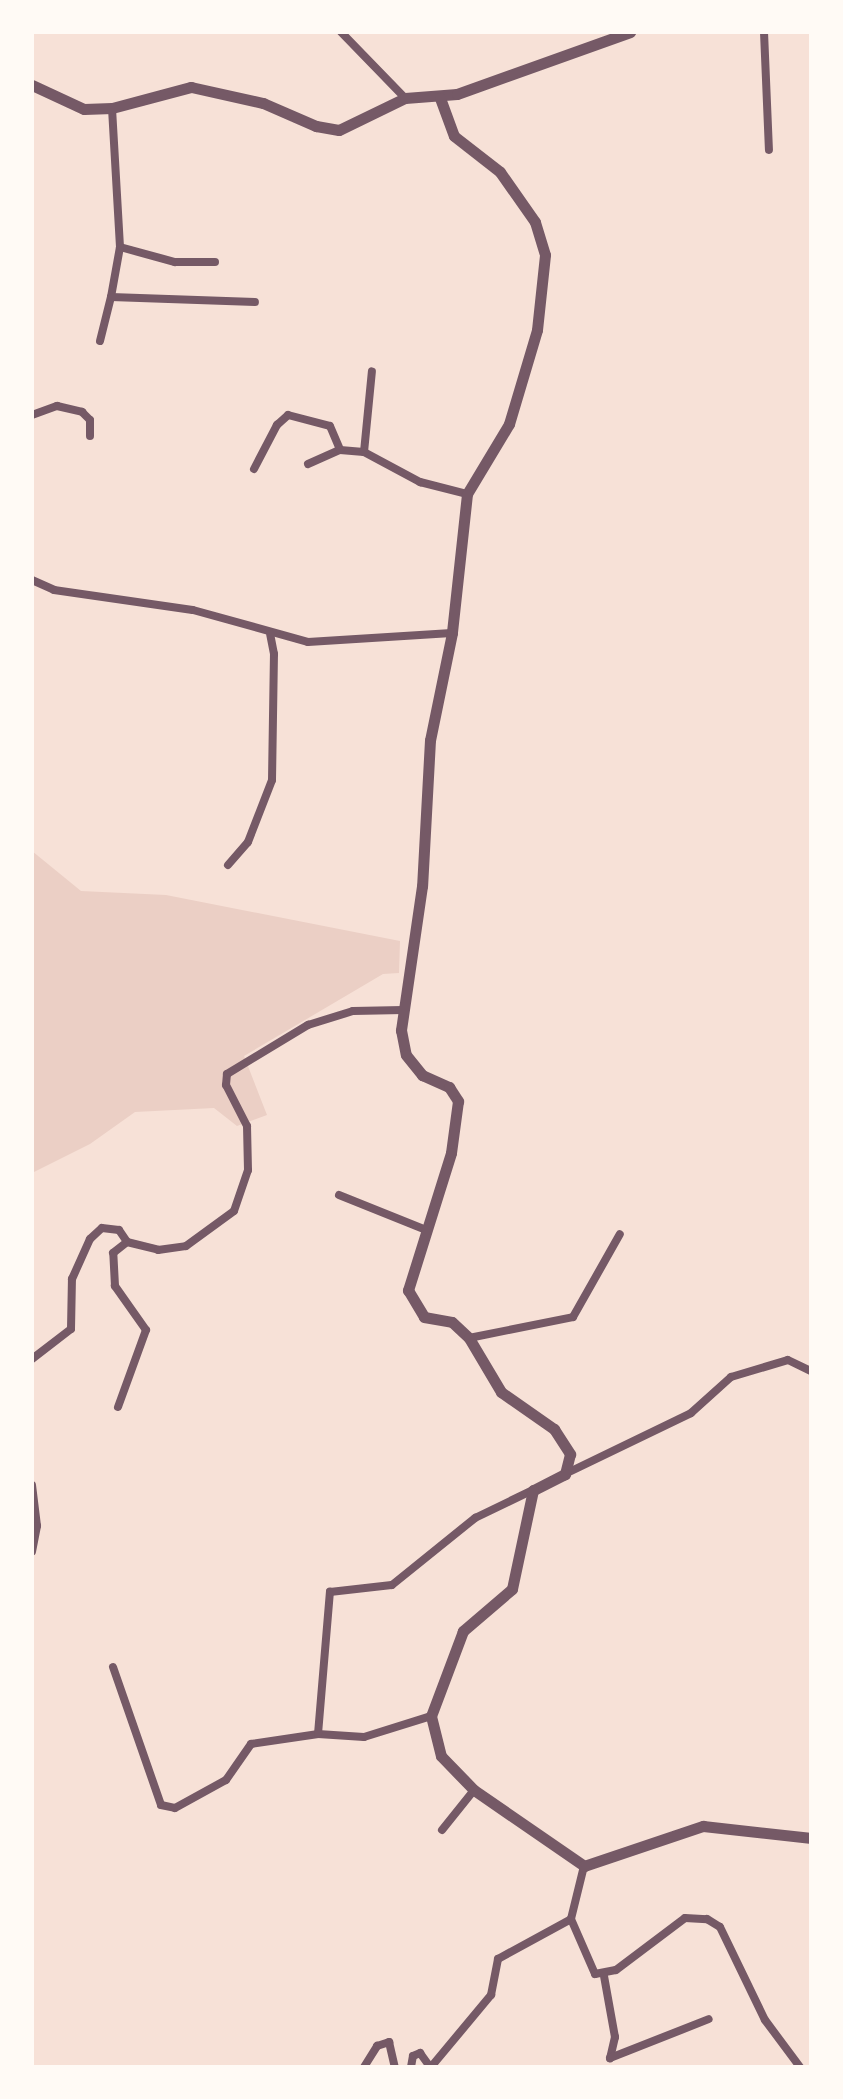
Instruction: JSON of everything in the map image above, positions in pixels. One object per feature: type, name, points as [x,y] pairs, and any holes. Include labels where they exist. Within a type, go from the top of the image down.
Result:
[{"type":"street","points":[[341,32],[405,98]]},
{"type":"street","points":[[32,85],[84,109],[112,108],[191,87],[263,103],[316,126],[339,130],[405,98],[440,98],[630,32]]},
{"type":"street","points":[[764,32],[769,150]]},
{"type":"street","points":[[440,98],[454,136],[500,172],[535,222],[545,255],[537,330],[509,424],[467,494],[452,633],[430,740],[422,886],[403,1010],[406,1055],[422,1075],[449,1087],[458,1101],[451,1153],[408,1290],[413,1306],[424,1317],[452,1322],[469,1338],[501,1392],[565,1440],[570,1454],[565,1474]]},
{"type":"street","points":[[100,341],[120,247],[112,108]]},
{"type":"street","points":[[120,247],[175,262],[215,262]]},
{"type":"street","points":[[111,297],[255,302]]},
{"type":"street","points":[[364,452],[372,371]]},
{"type":"street","points":[[32,415],[57,406],[82,412],[90,420],[90,436]]},
{"type":"street","points":[[254,469],[277,425],[288,415],[330,426],[340,450]]},
{"type":"street","points":[[308,464],[340,450],[364,452],[420,482],[467,494]]},
{"type":"street","points":[[32,580],[54,590],[193,610],[270,634],[308,642],[452,633]]},
{"type":"street","points":[[228,865],[248,842],[272,780],[274,654],[270,634]]},
{"type":"street","points":[[32,1359],[71,1329],[72,1279],[90,1239],[102,1228],[119,1230],[127,1242],[158,1250],[186,1246],[234,1211],[248,1170],[247,1126],[226,1085],[227,1074],[308,1025],[353,1011],[403,1010]]},
{"type":"street","points":[[339,1195],[426,1230]]},
{"type":"street","points":[[469,1338],[573,1317],[620,1234]]},
{"type":"street","points":[[118,1407],[146,1330],[115,1286],[113,1253],[127,1242]]},
{"type":"street","points":[[318,1734],[330,1592],[392,1585],[475,1518],[691,1413],[731,1377],[788,1360],[811,1371]]},
{"type":"street","points":[[32,1485],[37,1526],[32,1552]]},
{"type":"street","points":[[533,1490],[512,1589],[463,1631],[431,1716],[441,1756],[474,1790],[584,1866]]},
{"type":"street","points":[[113,1667],[161,1805],[175,1808],[226,1780],[251,1744],[318,1734],[364,1737],[431,1716]]},
{"type":"street","points":[[442,1830],[474,1790]]},
{"type":"street","points":[[584,1866],[703,1826],[811,1838]]},
{"type":"street","points":[[584,1866],[571,1919],[584,1956],[595,1974],[604,1976],[685,1918],[707,1919],[720,1927],[765,2020],[800,2067]]},
{"type":"street","points":[[411,2067],[413,2056],[420,2053],[431,2067],[491,1995],[498,1959],[571,1919]]},
{"type":"street","points":[[604,1976],[615,2037],[608,2063]]},
{"type":"street","points":[[608,2063],[709,2019]]},
{"type":"street","points":[[364,2067],[377,2046],[389,2042],[395,2067]]},
{"type":"shaded area","points":[[32,851],[81,891],[166,895],[400,941],[399,973],[383,974],[244,1056],[267,1115],[237,1126],[214,1108],[135,1112],[90,1144],[32,1173]]}]
